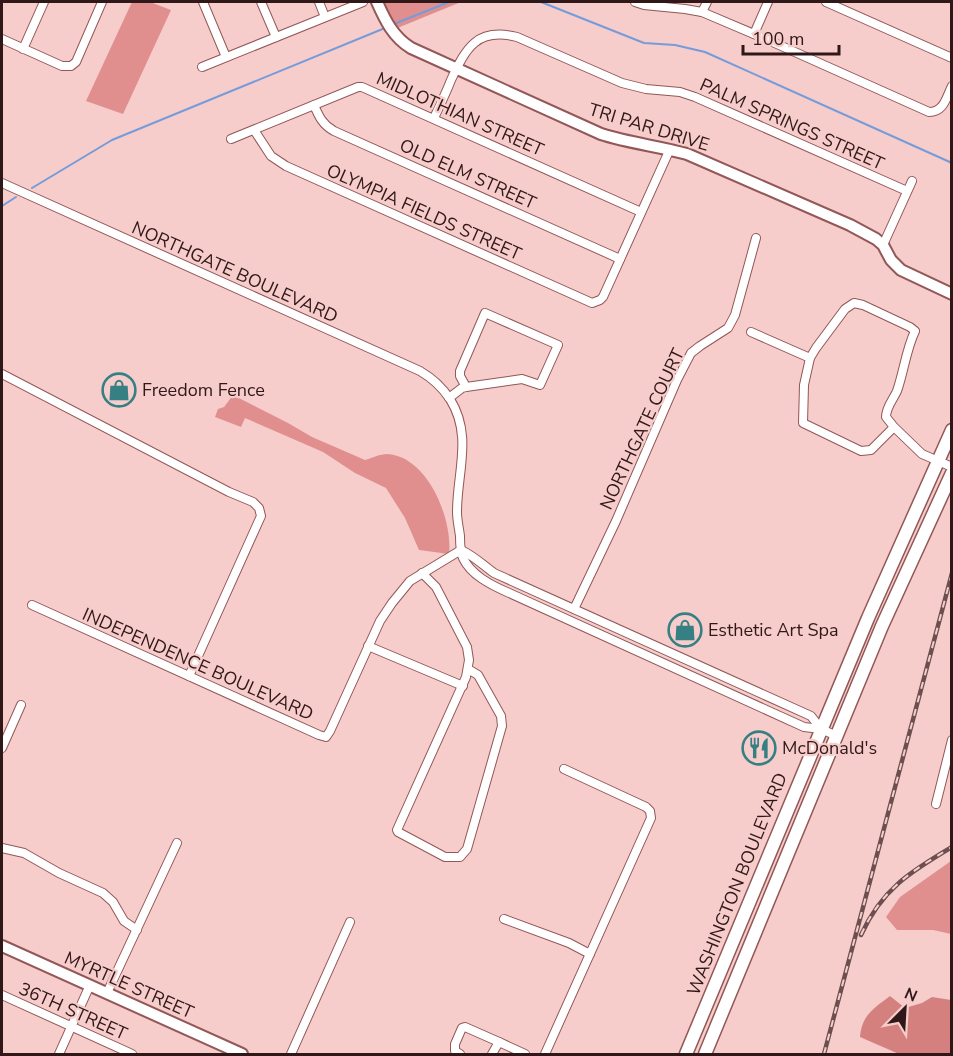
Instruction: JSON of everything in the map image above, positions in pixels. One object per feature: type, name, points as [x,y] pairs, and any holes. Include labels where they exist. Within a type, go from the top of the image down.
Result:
[{"type":"main road","name":"WASHINGTON BOULEVARD","points":[[686,1054],[868,618],[951,430]]},
{"type":"main road","name":"WASHINGTON BOULEVARD","points":[[705,1054],[882,626],[951,473]]},
{"type":"street","points":[[23,49],[44,2]]},
{"type":"street","points":[[2,39],[68,67],[76,62],[102,2]]},
{"type":"street","points":[[203,2],[226,57]]},
{"type":"street","points":[[261,2],[276,37]]},
{"type":"street","points":[[319,2],[325,17]]},
{"type":"street","points":[[202,67],[363,2]]},
{"type":"street","name":"TRI PAR DRIVE","points":[[377,2],[394,33],[400,41],[411,48],[601,134],[624,141],[670,149],[703,160],[850,225],[876,239],[901,270],[951,294]]},
{"type":"street","points":[[635,2],[702,12],[928,112],[936,111],[942,106],[951,86]]},
{"type":"street","points":[[702,12],[706,2]]},
{"type":"street","points":[[754,34],[768,2]]},
{"type":"street","points":[[826,2],[951,58]]},
{"type":"street","name":"PALM SPRINGS STREET","points":[[434,118],[464,53],[474,43],[500,34],[517,37],[622,83],[646,89],[680,92],[695,97],[907,191]]},
{"type":"street","name":"MIDLOTHIAN STREET","points":[[231,139],[362,87],[641,212]]},
{"type":"street","name":"OLD ELM STREET","points":[[314,105],[323,122],[334,131],[620,259]]},
{"type":"street","name":"OLYMPIA FIELDS STREET","points":[[254,130],[271,156],[286,166],[588,302],[596,303],[603,297],[620,259]]},
{"type":"street","points":[[620,259],[670,149]]},
{"type":"street","points":[[883,246],[912,181]]},
{"type":"street","name":"NORTHGATE BOULEVARD","points":[[2,183],[420,371],[438,384],[458,413],[463,434],[457,514],[461,550],[463,558],[471,568],[490,585],[804,728],[821,729],[837,736]]},
{"type":"street","name":"NORTHGATE COURT","points":[[574,609],[691,353],[728,328],[735,315],[756,238]]},
{"type":"street","points":[[894,427],[866,452],[803,423],[804,385],[810,358],[845,309],[854,303],[914,329],[897,389],[886,413],[894,427],[922,454],[951,467]]},
{"type":"street","points":[[449,398],[466,387],[522,379],[540,385],[558,345],[485,313],[460,371],[466,387]]},
{"type":"street","points":[[751,332],[810,358]]},
{"type":"street","points":[[2,374],[229,492],[253,502],[260,508],[261,516],[189,676]]},
{"type":"street","name":"NORTHGATE BOULEVARD","points":[[461,550],[473,555],[494,573],[811,716],[821,729]]},
{"type":"street","name":"INDEPENDENCE BOULEVARD","points":[[32,605],[326,737],[380,621],[392,603],[410,581],[461,550]]},
{"type":"street","points":[[422,573],[436,588],[467,647],[469,660],[463,686],[397,830],[448,858],[460,857],[467,849],[502,726],[501,716],[478,675],[468,669]]},
{"type":"street","points":[[368,646],[463,686]]},
{"type":"street","points":[[2,748],[21,705]]},
{"type":"street","points":[[936,804],[951,740]]},
{"type":"street","points":[[545,1054],[651,819],[650,811],[646,807],[564,769]]},
{"type":"street","points":[[107,993],[177,843]]},
{"type":"street","points":[[2,848],[24,853],[59,873],[103,893],[113,902],[124,921],[137,930]]},
{"type":"street","points":[[504,919],[569,943],[590,954]]},
{"type":"street","points":[[291,1054],[350,922]]},
{"type":"street","name":"MYRTLE STREET","points":[[2,945],[242,1054]]},
{"type":"street","points":[[59,1054],[90,985]]},
{"type":"street","name":"36TH STREET","points":[[2,995],[132,1054]]},
{"type":"street","points":[[460,1054],[455,1051],[455,1044],[462,1028],[465,1027],[525,1054]]},
{"type":"street","points":[[492,1054],[500,1042]]},
{"type":"shaded area","points":[[132,2],[150,2],[171,10],[123,114],[86,101]]},
{"type":"shaded area","points":[[381,2],[461,2],[395,29]]},
{"type":"shaded area","points":[[233,395],[312,437],[365,460],[387,454],[402,457],[415,466],[435,492],[442,508],[447,524],[449,554],[419,550],[405,518],[386,488],[355,473],[323,452],[245,418],[241,427],[215,417],[218,409],[224,407]]},
{"type":"shaded area","points":[[951,861],[951,934],[933,930],[897,930],[886,917],[900,897]]},
{"type":"shaded area","points":[[890,996],[905,1008],[932,997],[951,1000],[951,1054],[899,1054],[860,1037],[866,1018]]},
{"type":"waterway","points":[[394,24],[449,2]]},
{"type":"waterway","points":[[541,2],[644,43],[675,45],[705,52],[952,163]]},
{"type":"waterway","points":[[32,188],[112,140],[385,28]]},
{"type":"waterway","points":[[2,206],[16,197]]},
{"type":"railway","points":[[824,1054],[952,573]]},
{"type":"railway","points":[[861,935],[878,905],[899,883],[952,847]]},
{"type":"place","name":"Freedom Fence","points":[[119,390]]},
{"type":"place","name":"Esthetic Art Spa","points":[[685,630]]},
{"type":"place","name":"McDonald's","points":[[759,748]]}]
